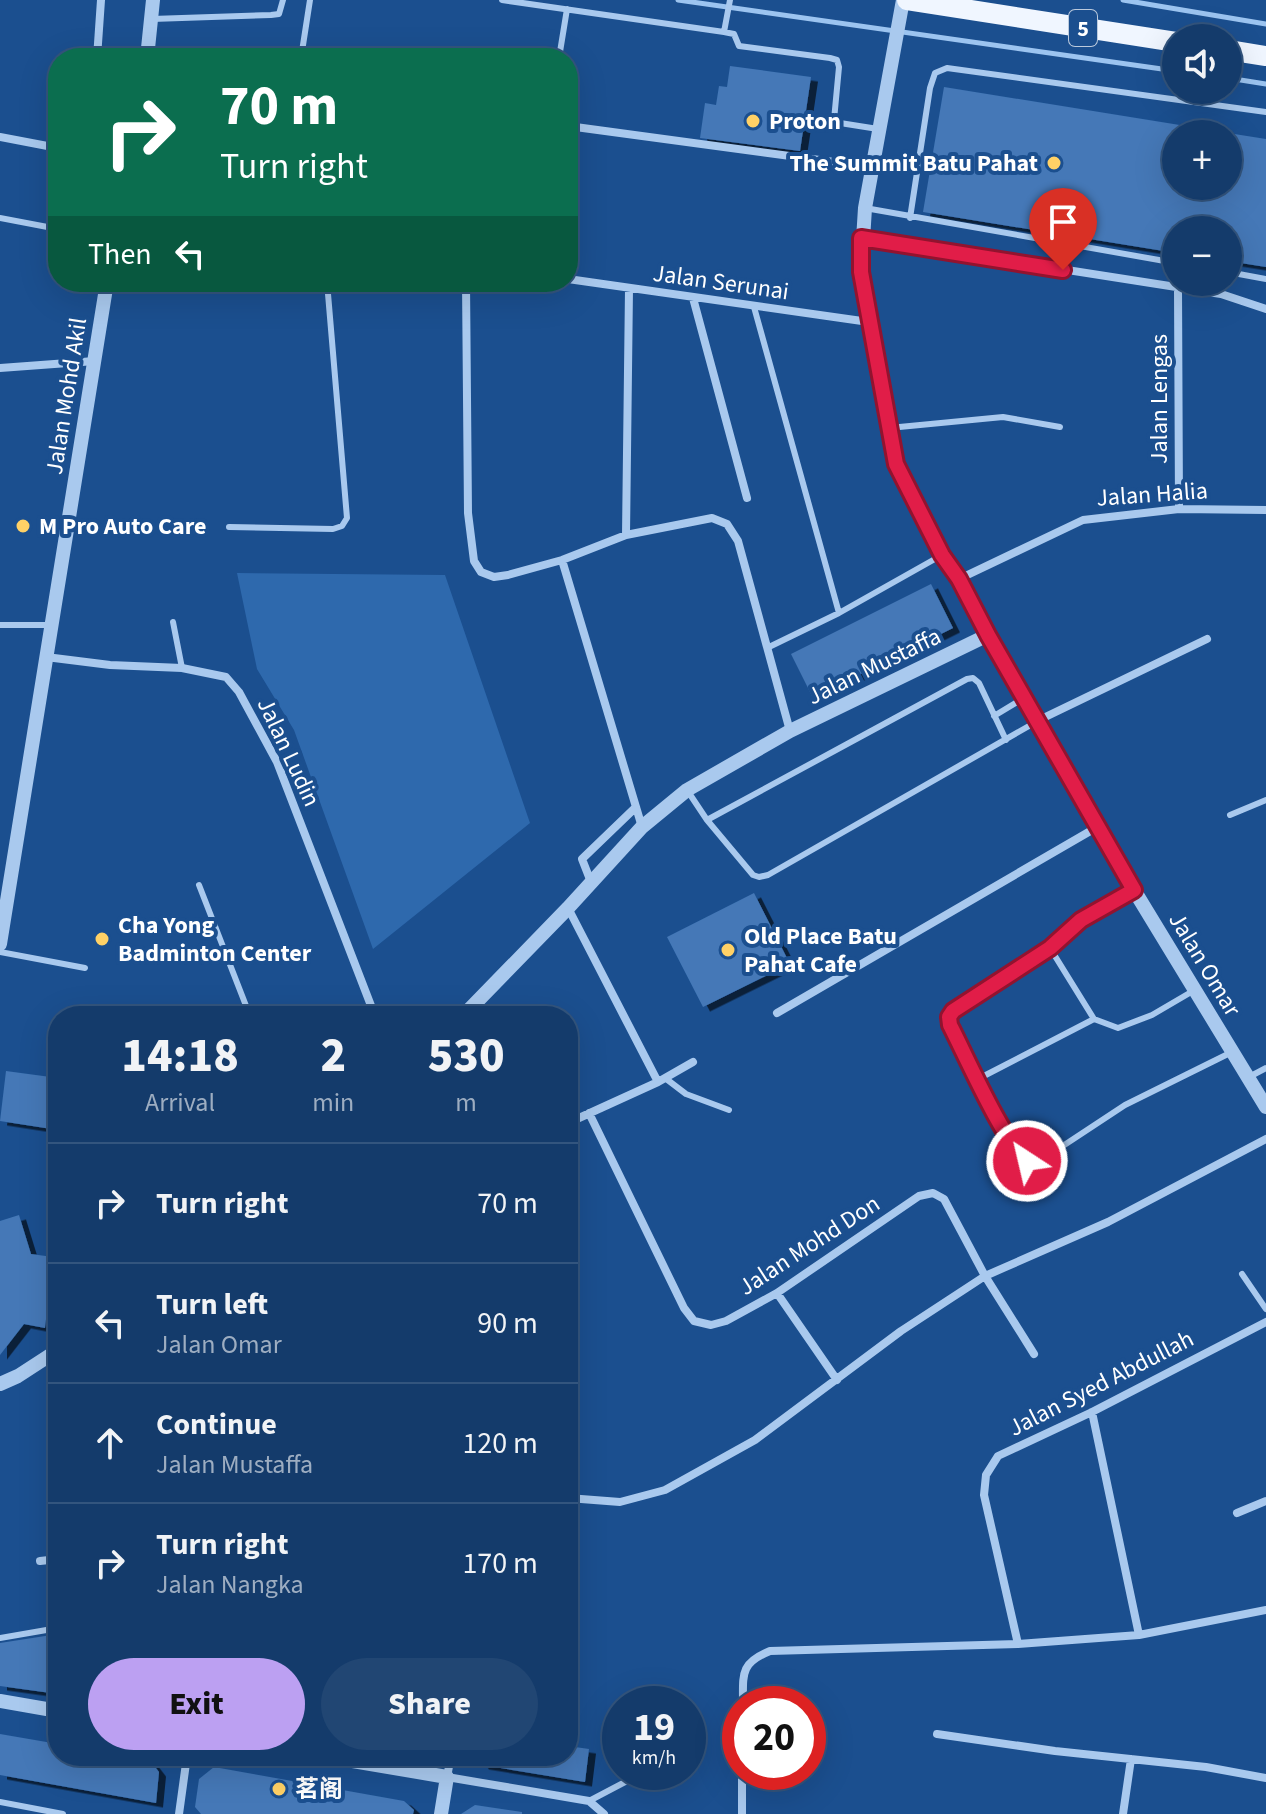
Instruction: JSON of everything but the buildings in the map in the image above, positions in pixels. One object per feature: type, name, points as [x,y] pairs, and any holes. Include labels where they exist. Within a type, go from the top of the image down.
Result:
[{"type":"main road","name":"5","points":[[905,0],[1162,40]]},
{"type":"main road","points":[[1242,52],[1266,56]]},
{"type":"street","points":[[98,48],[101,0]]},
{"type":"street","points":[[148,48],[153,0]]},
{"type":"street","points":[[905,0],[865,208],[861,272],[896,464],[942,555],[959,579],[988,635]]},
{"type":"street","points":[[578,127],[872,167]]},
{"type":"street","points":[[0,137],[48,146]]},
{"type":"street","points":[[861,238],[1162,285]]},
{"type":"street","name":"Jalan Serunai","points":[[578,281],[869,322]]},
{"type":"street","points":[[626,535],[629,289]]},
{"type":"street","name":"Jalan Mohd Akil","points":[[0,944],[105,292]]},
{"type":"street","points":[[466,292],[468,513],[474,561],[481,572],[494,577],[562,560],[626,535],[712,518],[727,524],[738,541],[790,731]]},
{"type":"street","name":"Jalan Lengas","points":[[1178,296],[1179,509]]},
{"type":"street","points":[[1227,296],[1266,309]]},
{"type":"street","points":[[693,298],[747,498]]},
{"type":"street","points":[[0,368],[95,361]]},
{"type":"street","name":"Jalan Halia","points":[[959,579],[1083,520],[1179,509],[1266,510]]},
{"type":"street","points":[[562,560],[642,827]]},
{"type":"street","name":"Jalan Omar","points":[[988,635],[1134,890],[1266,1107]]},
{"type":"street","name":"Jalan Mustaffa","points":[[473,1006],[642,827],[687,790],[790,731],[988,635]]},
{"type":"street","points":[[1037,721],[1207,639]]},
{"type":"street","name":"Jalan Ludin","points":[[46,657],[110,665],[182,668],[226,677],[239,692],[266,741],[371,1006]]},
{"type":"street","points":[[591,882],[582,859],[636,807]]},
{"type":"street","points":[[777,1013],[1099,826]]},
{"type":"street","points":[[568,908],[661,1080]]},
{"type":"street","points":[[578,1118],[693,1062]]},
{"type":"street","name":"Jalan Mohd Don","points":[[589,1113],[684,1308],[694,1321],[711,1325],[726,1321],[777,1293],[919,1196],[933,1193],[944,1199],[985,1276]]},
{"type":"street","points":[[578,1499],[620,1502],[665,1490],[755,1440],[901,1331],[985,1276],[1108,1222],[1266,1139]]},
{"type":"street","points":[[985,1276],[1034,1354]]},
{"type":"street","points":[[777,1293],[837,1380]]},
{"type":"street","name":"Jalan Syed Abdullah","points":[[1018,1644],[984,1495],[986,1475],[998,1456],[1092,1412],[1266,1322]]},
{"type":"street","points":[[0,1384],[48,1356]]},
{"type":"street","points":[[1092,1412],[1139,1635]]},
{"type":"street","points":[[1237,1513],[1266,1501]]},
{"type":"street","points":[[40,1561],[48,1560]]},
{"type":"street","points":[[743,1686],[743,1671],[753,1658],[770,1651],[1018,1644],[1139,1635],[1266,1610]]},
{"type":"street","points":[[0,1701],[48,1709]]},
{"type":"street","points":[[937,1734],[1206,1767],[1266,1778]]},
{"type":"street","points":[[1123,1814],[1131,1759]]},
{"type":"street","points":[[179,1814],[186,1766]]},
{"type":"street","points":[[382,1766],[589,1801],[604,1814]]},
{"type":"street","points":[[441,1814],[449,1766]]},
{"type":"street","points":[[742,1790],[742,1814]]},
{"type":"lane","points":[[152,19],[279,14],[283,0]]},
{"type":"lane","points":[[303,48],[310,0]]},
{"type":"lane","points":[[502,0],[724,32],[734,34],[739,46],[837,60],[834,120],[879,129]]},
{"type":"lane","points":[[724,32],[730,2]]},
{"type":"lane","points":[[561,48],[567,9]]},
{"type":"lane","points":[[910,218],[930,88],[935,73],[947,68],[1266,112]]},
{"type":"lane","points":[[865,208],[1162,261]]},
{"type":"lane","points":[[0,218],[48,227]]},
{"type":"lane","points":[[1242,275],[1266,279]]},
{"type":"lane","points":[[229,527],[333,529],[342,526],[347,518],[328,292]]},
{"type":"lane","points":[[754,307],[839,613]]},
{"type":"lane","points":[[889,428],[1003,417],[1060,427]]},
{"type":"lane","points":[[769,647],[839,613],[942,555]]},
{"type":"lane","points":[[173,622],[182,668]]},
{"type":"lane","points":[[0,625],[51,625]]},
{"type":"lane","points":[[707,820],[967,679],[973,678],[979,683],[1006,740]]},
{"type":"lane","points":[[994,716],[1024,698]]},
{"type":"lane","points":[[687,790],[707,820],[753,875],[759,877],[768,875],[1037,721]]},
{"type":"lane","points":[[1230,815],[1266,800]]},
{"type":"lane","points":[[199,885],[246,1006]]},
{"type":"lane","points":[[1134,890],[1081,920],[1050,948],[953,1011],[949,1017],[950,1025],[1020,1155],[1027,1161],[1037,1163],[1125,1105],[1232,1052]]},
{"type":"lane","points":[[1050,948],[1094,1019],[1118,1028],[1152,1015],[1195,990]]},
{"type":"lane","points":[[0,952],[85,968]]},
{"type":"lane","points":[[978,1079],[1094,1019]]},
{"type":"lane","points":[[1249,1077],[1266,1068]]},
{"type":"lane","points":[[661,1080],[686,1094],[729,1110]]},
{"type":"lane","points":[[1242,1274],[1266,1309]]},
{"type":"lane","points":[[0,1638],[48,1630]]},
{"type":"lane","points":[[589,1801],[610,1790]]},
{"type":"lane","points":[[0,1802],[63,1814]]},
{"type":"shaded area","points":[[237,573],[445,575],[530,823],[373,949],[294,730],[257,669]]},
{"type":"waterway","points":[[678,0],[1162,69]]},
{"type":"waterway","points":[[1123,0],[1266,24]]},
{"type":"waterway","points":[[1242,80],[1266,84]]},
{"type":"place","name":"Proton","points":[[753,121]]},
{"type":"place","name":"The Summit Batu Pahat","points":[[1054,163]]},
{"type":"place","name":"M Pro Auto Care","points":[[23,526]]},
{"type":"place","name":"Cha Yong Badminton Center","points":[[102,939]]},
{"type":"place","name":"Old Place Batu Pahat Cafe","points":[[728,950]]},
{"type":"place","name":"茗阁","points":[[279,1789]]},
{"type":"route","points":[[1027,1161],[1001,1123],[950,1025],[949,1017],[953,1011],[1050,948],[1081,920],[1134,890],[959,579],[942,555],[896,464],[861,272],[861,238],[1063,270]]}]
